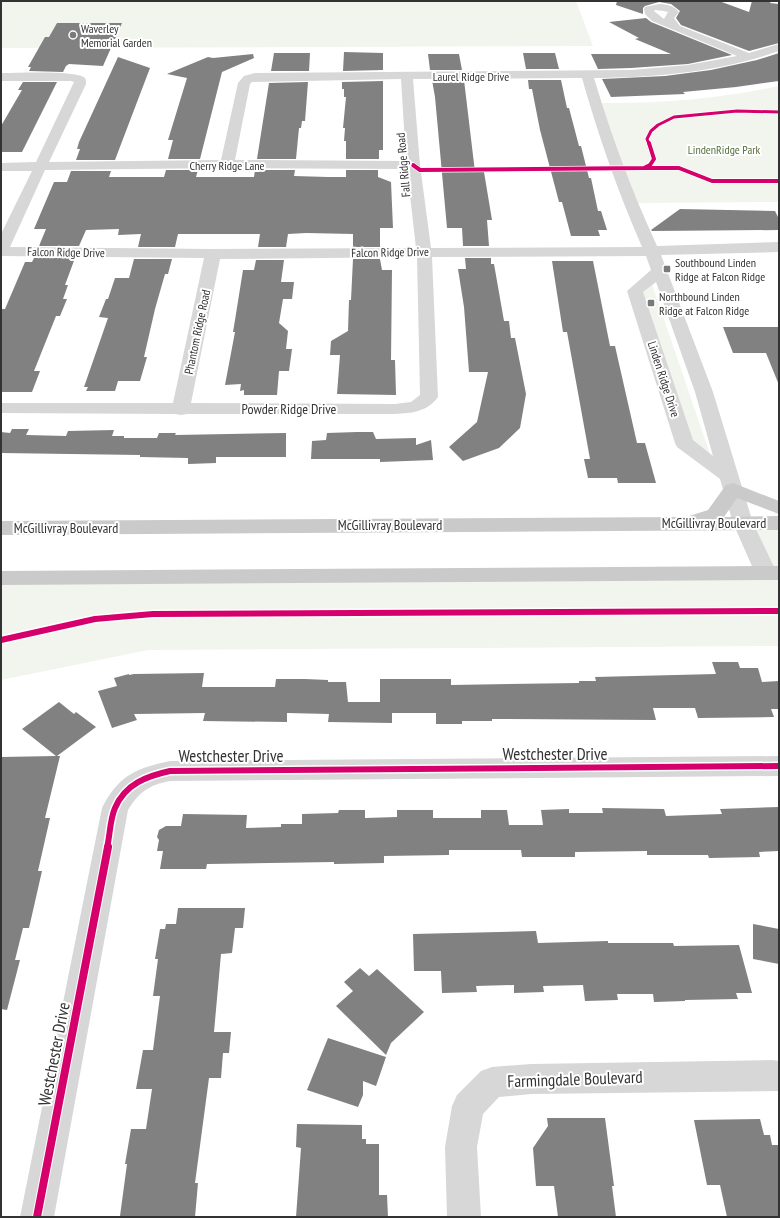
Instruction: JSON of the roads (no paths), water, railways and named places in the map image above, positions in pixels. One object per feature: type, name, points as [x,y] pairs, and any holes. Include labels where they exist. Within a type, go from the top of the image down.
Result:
[{"type":"main road","points":[[689,523],[715,515],[732,483],[779,508]]},
{"type":"main road","name":"McGillivray Boulevard","points":[[1,528],[779,523]]},
{"type":"main road","points":[[1,578],[772,573]]},
{"type":"street","points":[[676,28],[748,57]]},
{"type":"street","name":"Laurel Ridge Drive","points":[[227,164],[244,83],[248,79],[255,77],[587,75],[678,71],[724,64],[779,47]]},
{"type":"street","points":[[587,75],[630,203],[652,251],[704,392],[743,523],[772,573]]},
{"type":"street","name":"Fall Ridge Road","points":[[407,76],[413,165],[424,252]]},
{"type":"street","points":[[1,77],[61,77],[80,80],[80,84],[42,166],[1,250]]},
{"type":"street","name":"Cherry Ridge Lane","points":[[1,167],[227,164],[413,165]]},
{"type":"street","name":"Falcon Ridge Drive","points":[[1,250],[213,254],[652,251],[779,247]]},
{"type":"street","name":"Powder Ridge Drive","points":[[1,408],[181,410],[395,409],[416,406],[430,395],[424,252]]},
{"type":"street","name":"Phantom Ridge Road","points":[[181,410],[213,254]]},
{"type":"street","name":"Linden Ridge Drive","points":[[659,272],[635,292],[684,443],[732,483]]},
{"type":"street","name":"Westchester Drive","points":[[37,1217],[115,808],[125,793],[135,782],[149,775],[170,771],[779,766]]},
{"type":"street","name":"Farmingdale Boulevard","points":[[464,1217],[461,1147],[468,1106],[492,1082],[531,1079],[779,1076]]},
{"type":"place","name":"Waverley Memorial Garden","points":[[73,35]]},
{"type":"place","name":"Southbound Linden Ridge at Falcon Ridge","points":[[667,269]]},
{"type":"place","name":"Northbound Linden Ridge at Falcon Ridge","points":[[651,303]]},
{"type":"park label","name":"LindenRidge Park","points":[[724,149]]}]
